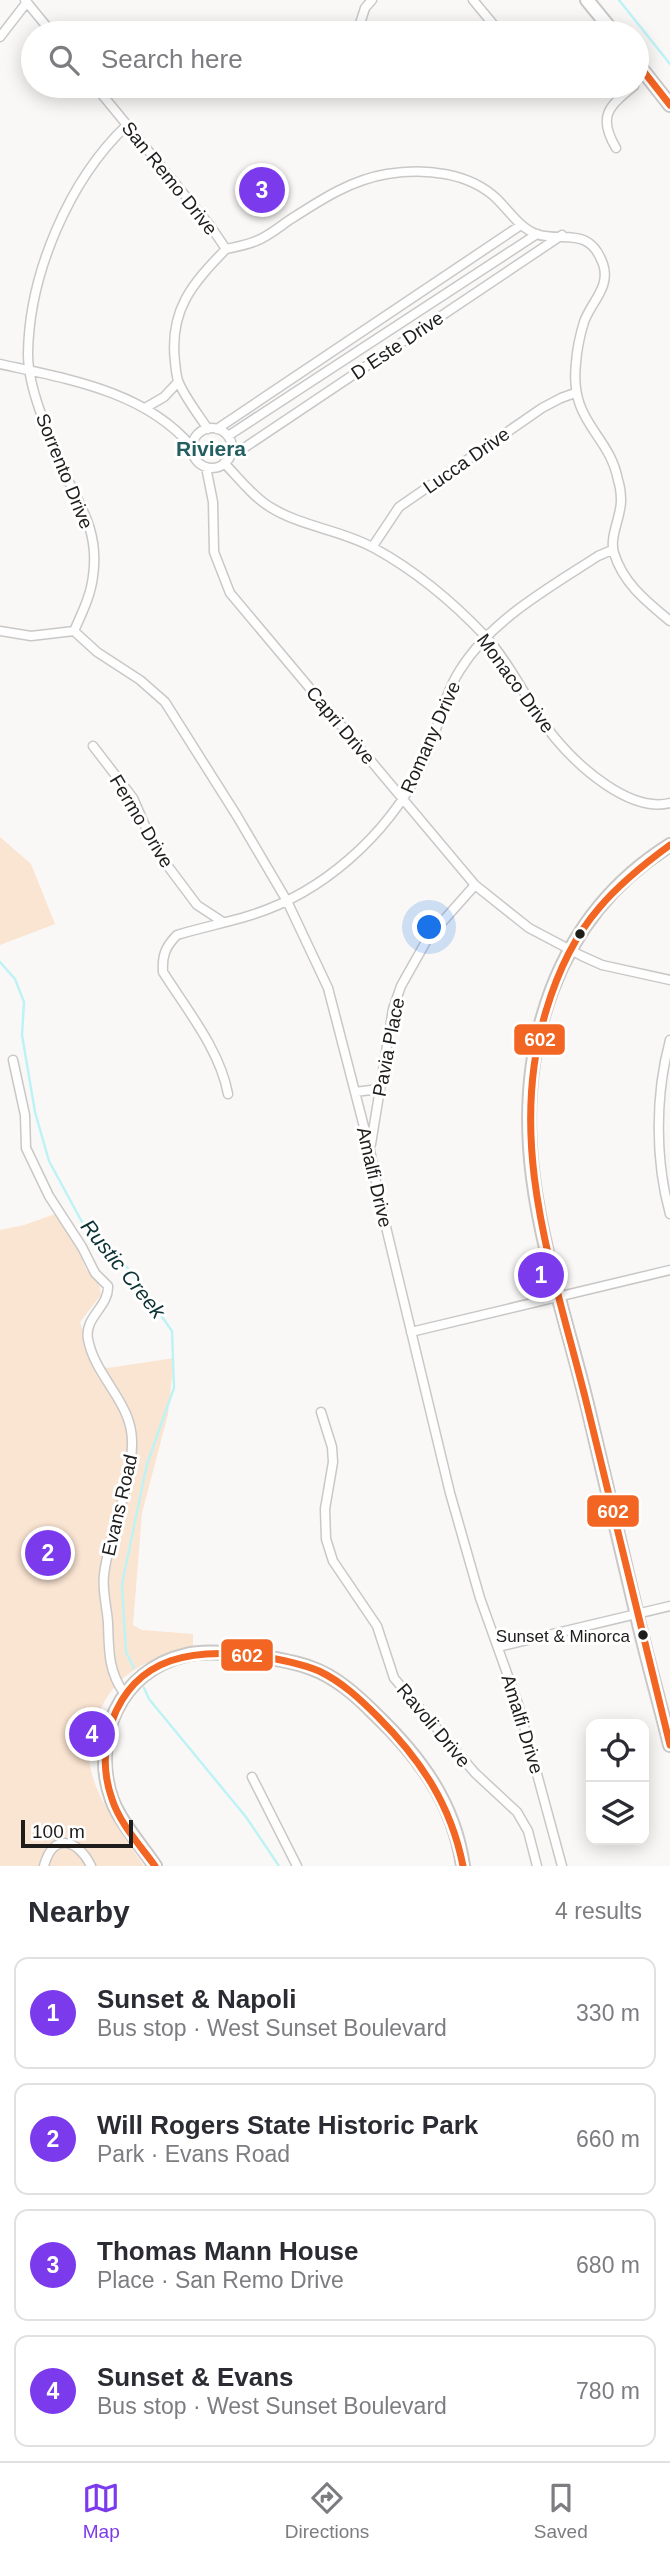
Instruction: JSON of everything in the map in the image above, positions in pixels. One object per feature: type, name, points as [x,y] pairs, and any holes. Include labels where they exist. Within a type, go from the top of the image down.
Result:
[{"type":"main road","points":[[587,0],[604,21]]},
{"type":"main road","points":[[649,89],[670,105]]},
{"type":"main road","points":[[670,845],[650,857],[620,882],[568,949],[552,986],[538,1034],[532,1071],[530,1112],[532,1176],[556,1295],[587,1401],[636,1614],[670,1745]]},
{"type":"main road","points":[[155,1866],[118,1812],[107,1783],[103,1759],[106,1732],[124,1693],[155,1667],[179,1656],[197,1653],[283,1661],[338,1681],[398,1735],[427,1772],[440,1792],[453,1822],[463,1866]]},
{"type":"street","points":[[361,21],[372,0]]},
{"type":"street","points":[[474,0],[489,21]]},
{"type":"street","points":[[0,37],[26,1],[42,21]]},
{"type":"street","name":"San Remo Drive","points":[[105,98],[226,249],[258,240],[327,195],[354,183],[386,174],[413,171],[450,175],[482,186],[521,225],[537,234],[562,235],[585,240],[597,251],[604,265],[605,278],[603,289],[585,319],[579,340],[575,393],[581,410],[610,455],[618,477],[621,501],[612,550]]},
{"type":"street","points":[[616,148],[606,125],[606,116],[619,98]]},
{"type":"street","name":"Sorrento Drive","points":[[74,631],[93,579],[93,540],[82,503],[67,478],[47,430],[30,371],[28,354],[36,297],[54,236],[89,170],[109,142],[127,125]]},
{"type":"street","name":"D Este Drive","points":[[192,447],[196,435],[212,429],[521,225]]},
{"type":"street","name":"D Este Drive","points":[[228,436],[537,234]]},
{"type":"street","name":"D Este Drive","points":[[231,452],[244,448],[562,235]]},
{"type":"street","points":[[0,364],[106,390],[145,408],[183,436],[192,447],[196,460],[206,467],[213,468],[224,463],[231,452],[228,436],[212,429],[178,382],[174,352],[175,325],[183,300],[200,276],[226,249]]},
{"type":"street","points":[[145,408],[164,397],[178,382]]},
{"type":"street","name":"Lucca Drive","points":[[373,547],[399,507],[542,408],[575,393]]},
{"type":"street","name":"Monaco Drive","points":[[224,463],[268,506],[297,520],[373,547],[450,601],[486,638],[555,737],[574,758],[613,789],[638,803],[660,806],[670,803]]},
{"type":"street","name":"Capri Drive","points":[[206,467],[213,502],[214,552],[230,593],[475,885],[529,928],[568,949],[602,965],[670,980]]},
{"type":"street","points":[[612,550],[634,590],[670,621]]},
{"type":"street","name":"Romany Drive","points":[[228,1094],[220,1068],[163,972],[165,950],[177,935],[249,916],[287,901],[320,881],[360,850],[403,799],[422,766],[456,678],[486,638],[518,609],[598,556],[612,550]]},
{"type":"street","points":[[0,631],[31,636],[74,631]]},
{"type":"street","name":"Amalfi Drive","points":[[74,631],[97,652],[140,680],[165,702],[230,804],[287,901],[328,988],[370,1150],[379,1198],[450,1493],[480,1598],[538,1771],[562,1866]]},
{"type":"street","name":"Fermo Drive","points":[[93,746],[132,798],[155,849],[197,905],[223,922]]},
{"type":"street","name":"Pavia Place","points":[[370,1150],[393,1009],[401,986],[428,938],[475,885]]},
{"type":"street","points":[[670,1040],[666,1055],[659,1132],[662,1184],[670,1214]]},
{"type":"street","name":"Evans Road","points":[[13,1060],[25,1115],[26,1148],[49,1196],[82,1247],[95,1273],[108,1286],[108,1293],[88,1326],[88,1337],[97,1362],[132,1426],[130,1470],[104,1577],[108,1657],[111,1672],[124,1693]]},
{"type":"street","points":[[355,1092],[379,1089]]},
{"type":"street","points":[[411,1332],[556,1295],[618,1284],[670,1270]]},
{"type":"street","name":"Ravoli Drive","points":[[321,1412],[332,1447],[326,1539],[333,1561],[377,1626],[394,1678],[475,1773],[517,1812],[528,1831],[537,1866]]},
{"type":"street","points":[[498,1647],[670,1606]]},
{"type":"street","points":[[252,1777],[297,1866]]},
{"type":"street","points":[[44,1866],[47,1855],[56,1846],[66,1843],[80,1848],[91,1866]]},
{"type":"shaded area","points":[[0,837],[31,864],[55,924],[0,945]]},
{"type":"shaded area","points":[[61,1212],[86,1269],[99,1284],[101,1295],[80,1322],[95,1364],[108,1368],[174,1358],[168,1414],[142,1513],[133,1625],[142,1630],[193,1634],[193,1646],[149,1662],[124,1678],[105,1701],[89,1747],[89,1762],[99,1794],[144,1866],[0,1866],[0,1230]]},
{"type":"waterway","points":[[619,0],[636,21]]},
{"type":"waterway","points":[[649,38],[670,64]]},
{"type":"waterway","name":"Rustic Creek","points":[[0,962],[15,979],[24,1002],[22,1035],[35,1112],[49,1161],[82,1222],[124,1263],[172,1331],[174,1388],[147,1464],[122,1584],[126,1652],[134,1668]]},
{"type":"waterway","name":"Rustic Creek","points":[[144,1688],[149,1699],[246,1817],[279,1866]]},
{"type":"transit line","name":"602","points":[[649,78],[670,105]]},
{"type":"transit line","name":"602","points":[[670,845],[607,899],[590,919],[567,956],[546,1011],[535,1061],[531,1111],[539,1210],[549,1259],[670,1745]]},
{"type":"transit line","name":"602","points":[[155,1866],[125,1826],[112,1799],[106,1770],[109,1731],[123,1699],[136,1682],[152,1669],[171,1661],[212,1654],[257,1656],[297,1664],[319,1671],[350,1691],[394,1733],[421,1767],[451,1823],[463,1866]]},
{"type":"place","name":"Thomas Mann House","points":[[262,190]]},
{"type":"place","name":"Sunset & Napoli","points":[[541,1275]]},
{"type":"place","name":"Will Rogers State Historic Park","points":[[48,1553]]},
{"type":"place","name":"Sunset & Minorca","points":[[643,1635]]},
{"type":"place","name":"Sunset & Evans","points":[[92,1734]]},
{"type":"district","name":"Riviera","points":[[211,449]]}]
